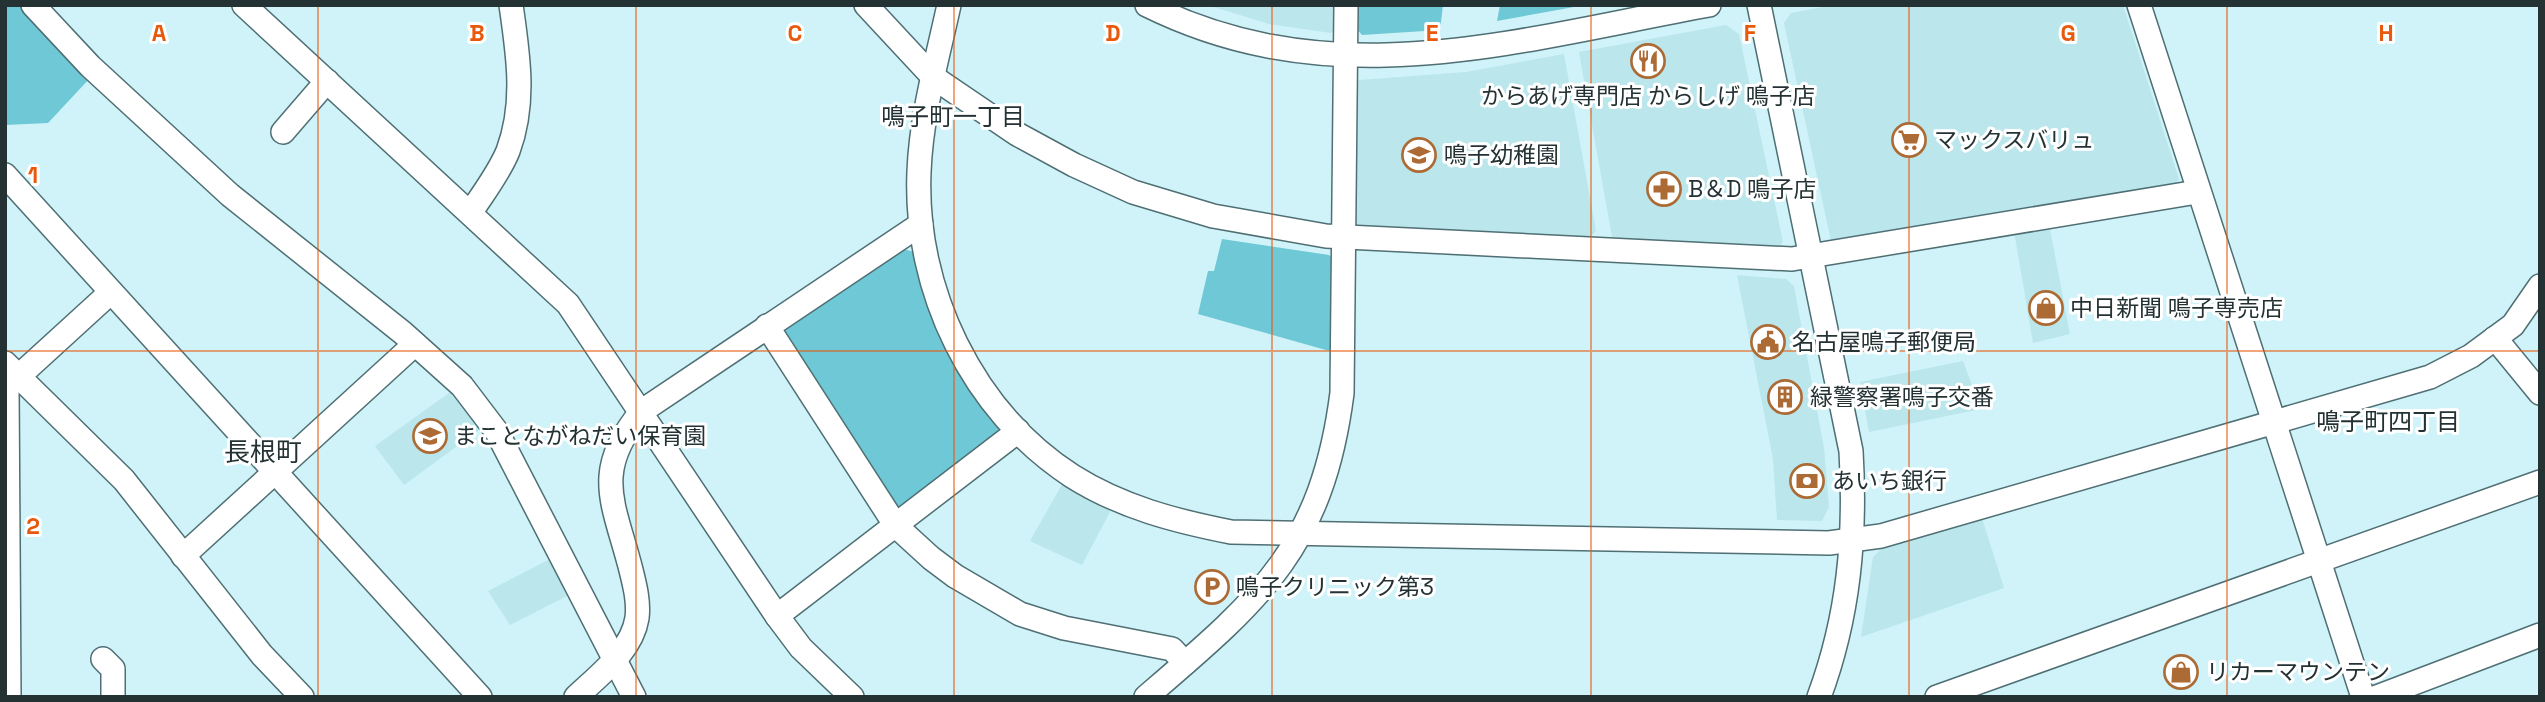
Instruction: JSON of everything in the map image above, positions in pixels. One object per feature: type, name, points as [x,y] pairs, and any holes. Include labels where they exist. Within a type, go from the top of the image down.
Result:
[{"type":"street","points":[[33,5],[90,66],[230,195],[415,344],[462,386],[497,432],[634,697]]},
{"type":"street","points":[[244,5],[568,304],[801,648],[852,697]]},
{"type":"street","points":[[471,212],[507,154],[514,131],[520,80],[511,5]]},
{"type":"street","points":[[866,5],[933,77],[1017,134],[1074,166],[1133,192],[1213,216],[1344,237],[1811,258],[2197,192]]},
{"type":"street","points":[[949,5],[921,140],[919,174],[921,224],[933,291],[946,324],[979,381],[1018,431],[1072,475],[1149,513],[1231,531],[1816,543],[1881,536],[2430,377],[2471,356],[2513,325],[2540,286]]},
{"type":"street","points":[[1147,5],[1198,27],[1249,42],[1346,57],[1395,58],[1455,52],[1709,5]]},
{"type":"street","points":[[1146,697],[1227,629],[1244,610],[1269,581],[1303,533],[1316,505],[1338,423],[1342,393],[1346,5]]},
{"type":"street","points":[[1759,5],[1851,452],[1853,541],[1850,580],[1837,644],[1819,697]]},
{"type":"street","points":[[2139,5],[2197,192],[2363,697]]},
{"type":"street","points":[[284,132],[327,81]]},
{"type":"street","points":[[5,175],[480,697]]},
{"type":"street","points":[[576,697],[616,660],[637,619],[636,592],[610,483],[618,444],[642,411],[921,224]]},
{"type":"street","points":[[9,697],[9,379],[111,292]]},
{"type":"street","points":[[767,326],[896,526],[955,576],[1020,614],[1064,628],[1172,649],[1185,663]]},
{"type":"street","points":[[2495,338],[2540,393]]},
{"type":"street","points":[[183,556],[415,344]]},
{"type":"street","points":[[9,379],[124,480],[262,654],[302,697]]},
{"type":"street","points":[[778,616],[1018,431]]},
{"type":"street","points":[[1937,697],[2540,482]]},
{"type":"street","points":[[2377,697],[2540,635]]},
{"type":"street","points":[[103,659],[113,669],[113,697]]},
{"type":"shaded area","points":[[5,5],[21,5],[91,77],[48,123],[5,125]]},
{"type":"shaded area","points":[[1207,5],[1339,5],[1339,28],[1331,33],[1269,24]]},
{"type":"shaded area","points":[[1355,5],[1443,5],[1440,30],[1362,35],[1355,27]]},
{"type":"shaded area","points":[[1500,5],[1585,5],[1497,21]]},
{"type":"shaded area","points":[[1834,5],[2123,5],[2179,179],[2177,183],[1831,241],[1784,23],[1791,13]]},
{"type":"shaded area","points":[[1726,25],[1739,34],[1783,242],[1775,251],[1618,243],[1612,237],[1579,52]]},
{"type":"shaded area","points":[[1564,54],[1596,231],[1586,242],[1359,229],[1353,224],[1354,86],[1359,80],[1466,72]]},
{"type":"shaded area","points":[[2049,224],[2070,334],[2033,343],[2014,231]]},
{"type":"shaded area","points":[[1222,239],[1329,255],[1335,261],[1333,352],[1198,314],[1208,271],[1214,271]]},
{"type":"shaded area","points":[[900,248],[914,252],[924,295],[944,343],[1000,425],[1001,437],[905,510],[895,510],[782,336],[782,326]]},
{"type":"shaded area","points":[[1737,275],[1786,279],[1794,286],[1824,448],[1829,507],[1822,521],[1777,520],[1773,459]]},
{"type":"shaded area","points":[[1963,361],[1981,409],[1869,432],[1860,382]]},
{"type":"shaded area","name":"まことながねだい保育園","points":[[456,388],[486,425],[404,485],[375,446]]},
{"type":"shaded area","points":[[1064,481],[1112,508],[1082,565],[1030,541]]},
{"type":"shaded area","points":[[1982,518],[2004,588],[1861,637],[1873,557],[1882,548]]},
{"type":"shaded area","points":[[554,557],[573,593],[510,625],[488,591]]},
{"type":"place","name":"からあげ専門店 からしげ 鳴子店","points":[[1648,61]]},
{"type":"place","name":"マックスバリュ","points":[[1909,140]]},
{"type":"place","name":"鳴子幼稚園","points":[[1419,155]]},
{"type":"place","name":"B＆D 鳴子店","points":[[1664,189]]},
{"type":"place","name":"中日新聞 鳴子専売店","points":[[2046,308]]},
{"type":"place","name":"名古屋鳴子郵便局","points":[[1768,342]]},
{"type":"place","name":"緑警察署鳴子交番","points":[[1785,397]]},
{"type":"place","name":"まことながねだい保育園","points":[[430,436]]},
{"type":"place","name":"あいち銀行","points":[[1807,481]]},
{"type":"place","name":"鳴子クリニック第3","points":[[1212,587]]},
{"type":"place","name":"リカーマウンテン","points":[[2181,672]]},
{"type":"district","name":"鳴子町一丁目","points":[[953,117]]},
{"type":"district","name":"鳴子町四丁目","points":[[2388,422]]},
{"type":"district","name":"長根町","points":[[263,452]]}]
